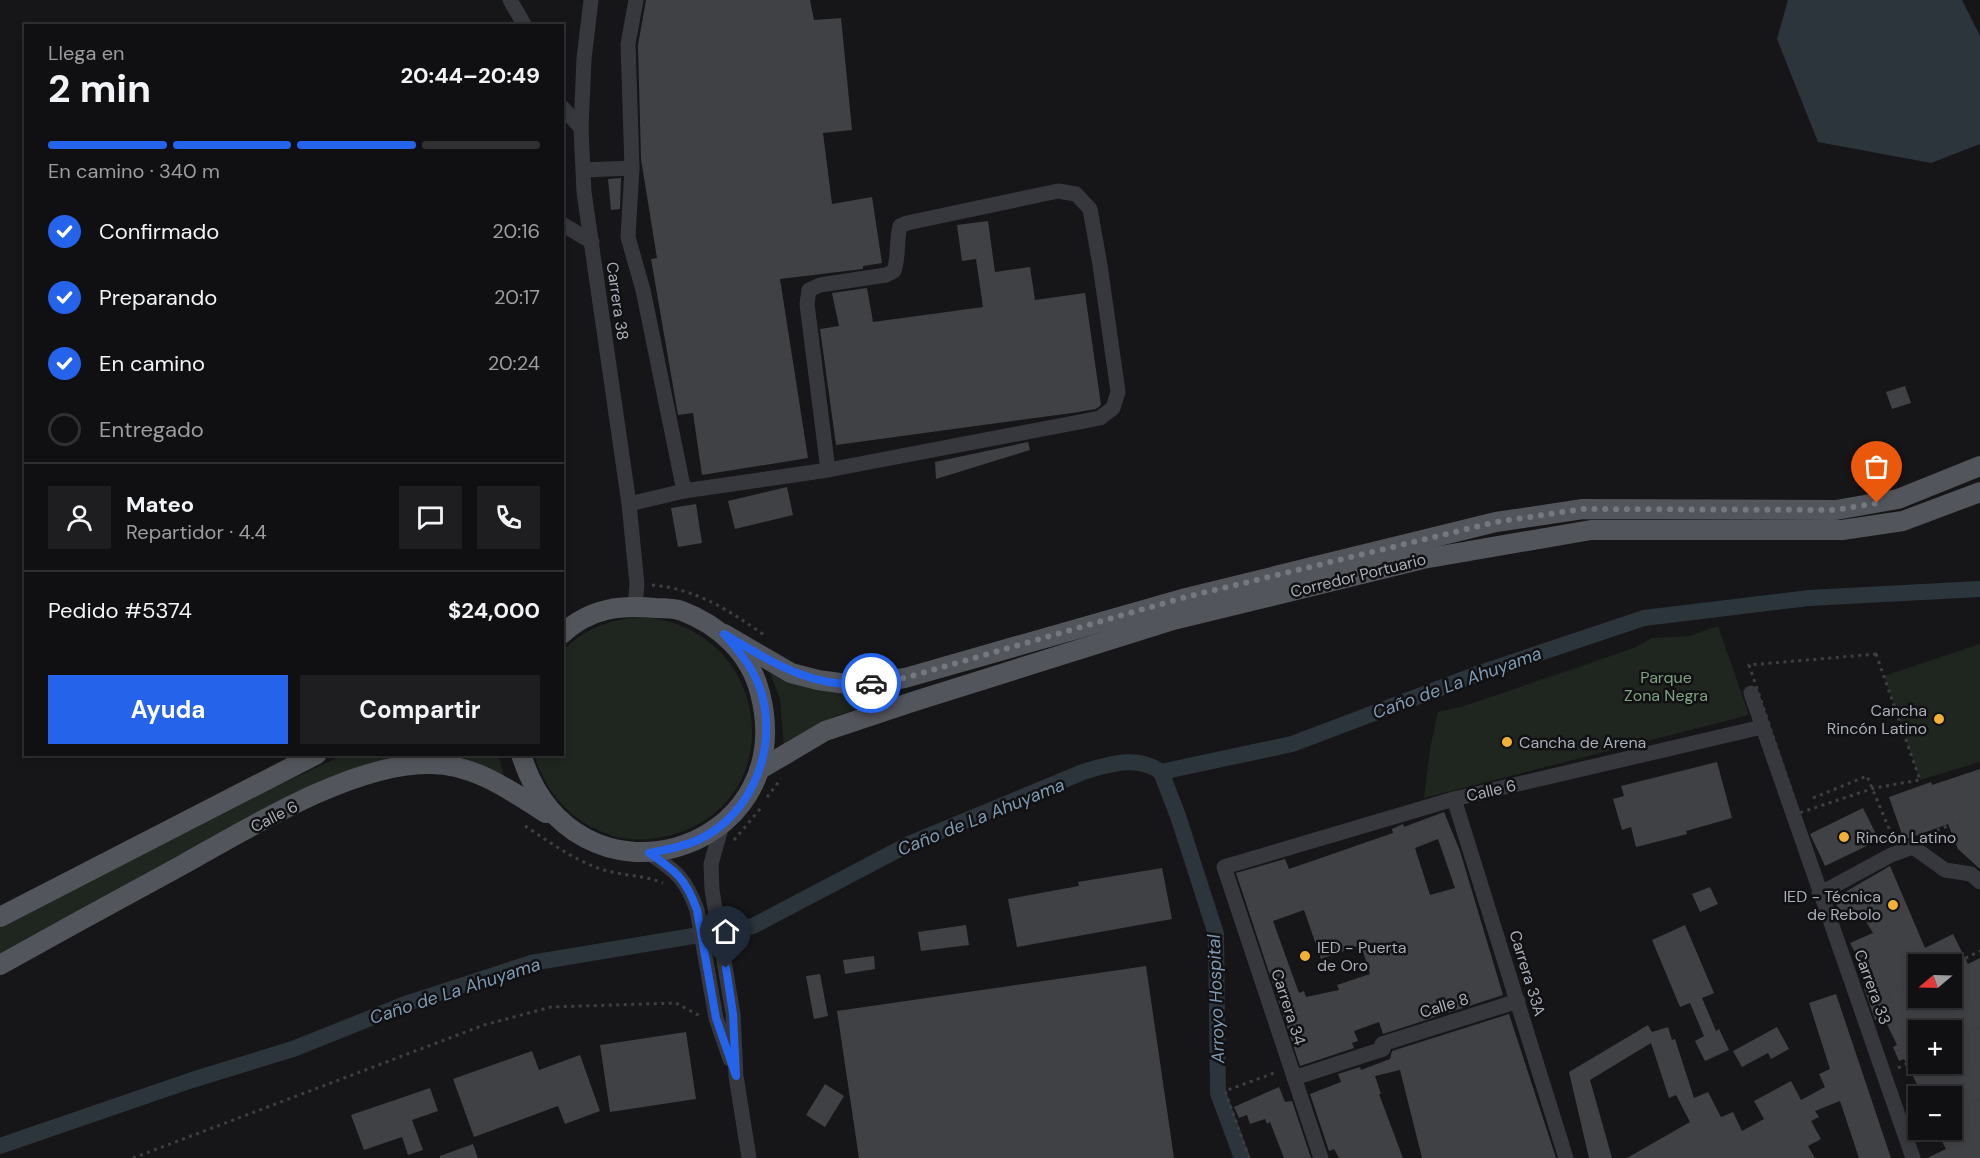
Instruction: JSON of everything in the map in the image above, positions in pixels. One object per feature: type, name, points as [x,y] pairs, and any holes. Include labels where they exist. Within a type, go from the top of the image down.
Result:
[{"type":"main road","name":"Corredor Portuario","points":[[564,633],[595,613],[624,605],[679,610],[703,620],[791,673],[818,680],[854,685],[905,678],[1182,598],[1496,522],[1583,509],[1836,510],[1898,499],[1980,466]]},
{"type":"main road","name":"Corredor Portuario","points":[[759,770],[825,731],[912,702],[1173,620],[1423,559],[1591,531],[1842,530],[1903,521],[1980,492]]},
{"type":"main road","name":"Calle 6","points":[[0,965],[275,814],[357,777],[392,767],[431,764],[463,768],[501,784],[587,840],[617,851],[649,853],[684,846],[700,839],[722,825],[750,791],[759,770],[766,732],[765,712],[758,683],[744,657],[724,634]]},
{"type":"main road","points":[[0,917],[313,756]]},
{"type":"main road","points":[[522,756],[528,777],[542,801],[560,822]]},
{"type":"street","points":[[510,0],[524,24]]},
{"type":"street","name":"Carrera 38","points":[[591,0],[584,59],[581,128],[583,170],[629,504],[637,584],[635,606]]},
{"type":"street","points":[[636,0],[628,44],[632,168],[628,237],[643,290],[684,491]]},
{"type":"street","points":[[564,109],[581,128]]},
{"type":"street","points":[[583,170],[632,168]]},
{"type":"street","points":[[629,504],[684,491],[828,470],[1100,418],[1113,408],[1118,392],[1090,209],[1076,194],[1058,191],[908,223],[900,226],[897,238],[898,258],[894,271],[886,275],[820,285],[810,290],[807,304],[828,470]]},
{"type":"street","points":[[564,226],[592,242]]},
{"type":"street","name":"Carrera 33","points":[[1751,693],[1819,894],[1886,1075],[1913,1158]]},
{"type":"street","name":"Calle 6","points":[[1224,867],[1454,799],[1762,727]]},
{"type":"street","name":"Carrera 33A","points":[[1454,799],[1566,1158]]},
{"type":"street","points":[[722,825],[711,864],[729,990],[736,1076],[749,1158]]},
{"type":"street","points":[[1819,894],[1891,855],[1913,847],[1945,870],[1971,874],[1980,882]]},
{"type":"street","points":[[649,853],[685,880],[697,910],[716,1018],[736,1076]]},
{"type":"street","name":"Carrera 34","points":[[1224,867],[1321,1158]]},
{"type":"street","name":"Calle 8","points":[[1292,1073],[1518,1001]]},
{"type":"path","points":[[1876,654],[1920,780],[1874,788],[1799,813],[1749,665],[1876,654]]},
{"type":"path","points":[[1813,798],[1867,776],[1893,837],[1891,855]]},
{"type":"path","points":[[1913,839],[1980,813]]},
{"type":"path","points":[[1962,960],[1980,951]]},
{"type":"path","points":[[1862,1008],[1908,986]]},
{"type":"path","points":[[133,1158],[484,1025],[551,1007],[676,1003],[696,1016],[716,1018]]},
{"type":"path","points":[[1962,1036],[1980,1027]]},
{"type":"path","points":[[1886,1075],[1908,1063]]},
{"type":"path","points":[[1249,1158],[1225,1091],[1292,1073]]},
{"type":"path","points":[[1962,1108],[1980,1100]]},
{"type":"green space","points":[[640,617],[685,627],[719,650],[741,682],[751,718],[750,756],[735,790],[708,818],[667,836],[652,839],[620,838],[580,820],[569,812],[552,792],[534,756],[564,756],[564,650],[579,637],[598,626]]},
{"type":"green space","name":"Parque Zona Negra","points":[[1718,626],[1749,715],[1424,798],[1430,749],[1438,712],[1464,706],[1634,648],[1652,638],[1689,636]]},
{"type":"green space","name":"Cancha Rincón Latino","points":[[1980,644],[1980,762],[1920,780],[1884,676]]},
{"type":"green space","points":[[770,673],[815,687],[845,692],[892,689],[895,696],[833,717],[784,746],[780,699]]},
{"type":"green space","points":[[341,756],[419,756],[359,769],[313,787],[184,853],[0,958],[0,927],[183,830]]},
{"type":"green space","points":[[451,756],[498,756],[504,776],[465,758]]},
{"type":"shaded area","points":[[1788,0],[1962,0],[1980,36],[1980,144],[1931,163],[1818,142],[1777,39]]},
{"type":"building","points":[[646,0],[810,0],[814,20],[841,18],[852,130],[823,133],[832,204],[872,197],[882,263],[863,266],[863,269],[780,279],[808,458],[702,475],[693,413],[678,415],[651,259],[657,258],[641,159],[638,45]]},
{"type":"building","points":[[621,178],[620,209],[611,210],[608,179]]},
{"type":"building","points":[[988,221],[995,272],[1030,267],[1035,300],[1085,293],[1101,405],[1096,409],[1072,413],[836,445],[820,329],[839,326],[832,293],[867,288],[873,322],[983,307],[976,259],[962,261],[957,225]]},
{"type":"building","points":[[1905,386],[1911,403],[1892,409],[1886,392]]},
{"type":"building","points":[[1028,442],[1030,450],[936,479],[935,462]]},
{"type":"building","points":[[787,487],[793,515],[735,529],[728,501]]},
{"type":"building","points":[[696,504],[702,543],[678,547],[671,508]]},
{"type":"building","points":[[1717,762],[1732,818],[1686,831],[1687,834],[1636,847],[1631,827],[1622,830],[1613,799],[1624,796],[1621,786]]},
{"type":"building","points":[[1980,769],[1980,869],[1958,849],[1948,824],[1904,840],[1889,797],[1931,782],[1932,785]]},
{"type":"building","name":"Rincón Latino","points":[[1863,808],[1879,840],[1825,866],[1810,834]]},
{"type":"building","points":[[1444,812],[1460,851],[1503,995],[1383,1034],[1379,1022],[1354,1031],[1358,1041],[1352,1043],[1354,1048],[1300,1066],[1236,873],[1285,859],[1289,869],[1393,833],[1392,829],[1403,824],[1404,827]],"holes":[[[1438,839],[1455,888],[1430,895],[1415,848]],[[1304,910],[1321,959],[1361,945],[1370,974],[1337,985],[1339,990],[1306,997],[1304,991],[1299,993],[1273,921]]]},
{"type":"building","points":[[1890,866],[1925,948],[1953,934],[1968,964],[1980,958],[1980,1158],[1927,1158],[1946,1149],[1941,1140],[1962,1140],[1962,1086],[1918,1086],[1912,1074],[1962,1074],[1962,1020],[1908,1020],[1908,1067],[1904,1059],[1899,1061],[1893,1047],[1897,1045],[1883,1016],[1875,1020],[1864,988],[1866,987],[1856,964],[1860,962],[1850,943],[1873,933],[1859,910],[1845,920],[1833,899]]},
{"type":"building","points":[[1162,868],[1172,919],[1017,947],[1008,899],[1079,886],[1078,882]]},
{"type":"building","points":[[1710,887],[1718,904],[1700,912],[1692,894]]},
{"type":"building","points":[[966,925],[969,945],[921,951],[918,932]]},
{"type":"building","points":[[1685,925],[1714,993],[1702,998],[1716,1031],[1719,1029],[1729,1050],[1705,1061],[1695,1041],[1704,1036],[1690,1003],[1680,1007],[1652,940]]},
{"type":"building","points":[[874,956],[875,969],[845,974],[843,960]]},
{"type":"building","points":[[1146,966],[1174,1158],[859,1158],[837,1011]]},
{"type":"building","points":[[820,974],[828,1016],[814,1019],[806,976]]},
{"type":"building","points":[[1836,994],[1891,1158],[1859,1158],[1840,1101],[1815,1111],[1819,1117],[1811,1121],[1821,1139],[1808,1146],[1815,1158],[1627,1158],[1690,1122],[1676,1095],[1669,1098],[1651,1043],[1590,1080],[1612,1158],[1589,1158],[1569,1072],[1648,1025],[1652,1032],[1668,1027],[1672,1040],[1675,1039],[1694,1098],[1708,1092],[1721,1117],[1733,1112],[1742,1131],[1764,1119],[1754,1101],[1791,1081],[1801,1100],[1825,1087],[1819,1074],[1830,1069],[1809,1003]]},
{"type":"building","points":[[1509,1014],[1556,1158],[1422,1158],[1400,1070],[1375,1076],[1381,1094],[1379,1094],[1403,1158],[1339,1158],[1334,1149],[1329,1151],[1310,1094],[1341,1082],[1338,1074],[1360,1067],[1361,1070],[1390,1059],[1392,1051]]},
{"type":"building","points":[[1777,1027],[1789,1049],[1771,1059],[1768,1053],[1742,1067],[1733,1051]]},
{"type":"building","points":[[686,1032],[696,1099],[610,1112],[600,1045]]},
{"type":"building","points":[[532,1051],[539,1070],[580,1055],[600,1111],[565,1124],[558,1106],[474,1137],[453,1079]]},
{"type":"building","points":[[825,1084],[844,1096],[825,1127],[806,1115]]},
{"type":"building","points":[[1279,1087],[1285,1102],[1292,1101],[1311,1158],[1284,1158],[1270,1122],[1267,1124],[1265,1119],[1250,1124],[1247,1115],[1239,1118],[1234,1107]]},
{"type":"building","points":[[430,1088],[438,1111],[412,1120],[423,1150],[408,1155],[402,1137],[364,1150],[351,1115]]},
{"type":"building","points":[[473,1144],[478,1158],[440,1158],[440,1156]]},
{"type":"waterway","name":"Caño de La Ahuyama","points":[[0,1146],[192,1080],[293,1049],[408,1003],[531,963],[753,926],[909,844],[1093,769],[1133,762],[1161,772],[1292,744],[1480,673],[1644,618],[1809,598],[1980,589]]},
{"type":"waterway","name":"Arroyo Hospital","points":[[1161,772],[1178,816],[1216,934],[1218,1093],[1242,1158]]},
{"type":"way so far","points":[[871,683],[905,678],[1182,598],[1496,522],[1583,509],[1836,510],[1877,503]]},
{"type":"place","name":"Cancha Rincón Latino","points":[[1939,719]]},
{"type":"place","name":"Cancha de Arena","points":[[1507,742]]},
{"type":"place","name":"Rincón Latino","points":[[1844,837]]},
{"type":"place","name":"IED - Técnica de Rebolo","points":[[1893,905]]},
{"type":"place","name":"IED - Puerta de Oro","points":[[1305,956]]},
{"type":"route","points":[[726,968],[733,1014],[736,1076],[716,1018],[697,910],[691,894],[685,880],[649,853],[675,849],[700,839],[722,825],[750,791],[759,770],[766,742],[765,712],[758,683],[744,657],[724,634],[791,673],[818,680],[854,685],[871,683]]}]
